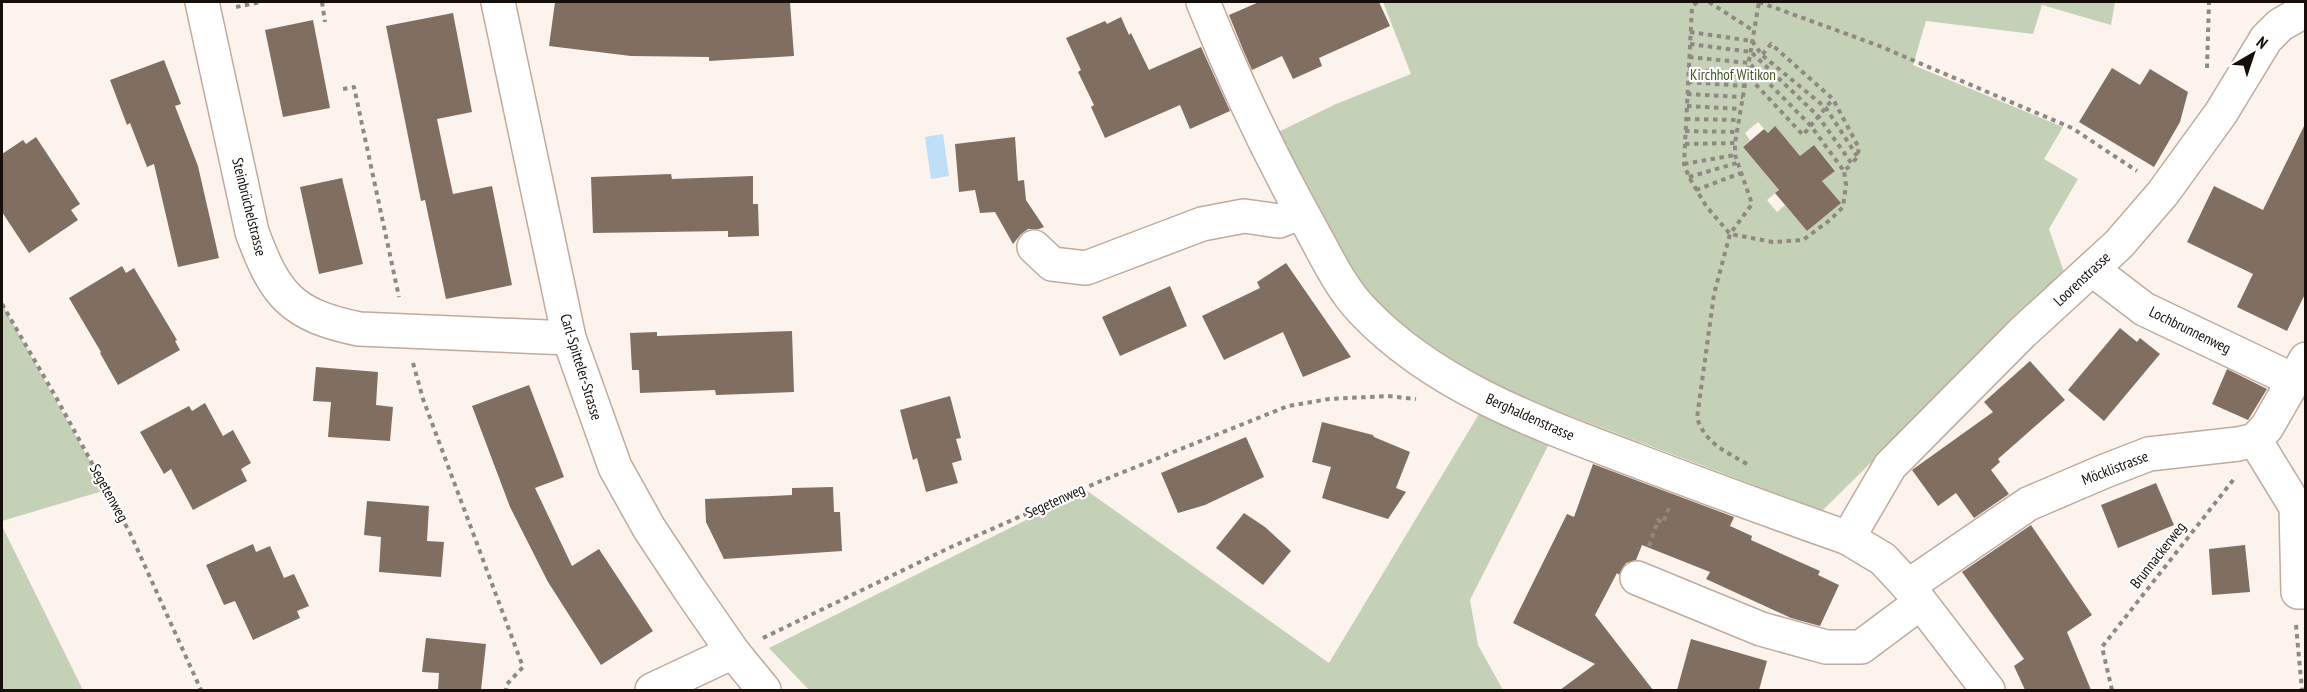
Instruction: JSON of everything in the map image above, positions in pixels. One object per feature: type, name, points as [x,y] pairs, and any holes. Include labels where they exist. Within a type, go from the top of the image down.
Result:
[{"type":"street","name":"Steinbrüchelstrasse","points":[[202,2],[252,232],[264,266],[283,294],[302,311],[327,322],[359,329],[569,338]]},
{"type":"street","name":"Carl-Spitteler-Strasse","points":[[498,2],[569,338],[615,467],[649,528],[733,652],[764,690]]},
{"type":"street","name":"Berghaldenstrasse","points":[[1203,2],[1264,141],[1301,212],[1338,278],[1362,309],[1385,333],[1476,393],[1556,430],[1848,538],[1882,560],[1914,595],[1988,690]]},
{"type":"street","name":"Loorenstrasse","points":[[1848,538],[1890,466],[2022,333],[2120,244],[2163,193],[2221,113],[2266,39],[2280,25],[2306,12]]},
{"type":"street","points":[[1034,247],[1052,264],[1086,268],[1202,224],[1244,216],[1279,221],[1301,212]]},
{"type":"street","name":"Lochbrunnenweg","points":[[2093,270],[2144,309],[2299,370]]},
{"type":"street","points":[[2299,370],[2267,427],[2255,440],[2301,507],[2302,592]]},
{"type":"street","name":"Möcklistrasse","points":[[1642,565],[1761,629],[1826,647],[1861,647],[1914,595],[2028,504],[2149,454],[2255,440]]},
{"type":"street","points":[[652,690],[733,652]]},
{"type":"path","points":[[322,2],[325,22]]},
{"type":"path","points":[[1689,57],[1749,63],[1811,126],[1844,171],[1846,185],[1843,207],[1803,240],[1773,242],[1730,234],[1706,206],[1689,177],[1684,164],[1685,131],[1690,32],[1692,7],[1697,2]]},
{"type":"path","points":[[1709,2],[1754,31]]},
{"type":"path","points":[[1749,465],[1710,442],[1701,432],[1697,418],[1714,294],[1730,234],[1752,204],[1737,163],[1735,143],[1759,2],[1877,45],[2072,128],[2143,176]]},
{"type":"path","points":[[2209,2],[2206,88],[2221,113]]},
{"type":"path","points":[[1690,32],[1752,41],[1762,55],[1826,108],[1857,157]]},
{"type":"path","points":[[1690,44],[1751,52],[1818,116],[1852,165]]},
{"type":"path","points":[[1762,55],[1771,44],[1833,99],[1859,148],[1852,165],[1844,171]]},
{"type":"path","points":[[1688,69],[1747,75],[1803,135],[1833,99]]},
{"type":"path","points":[[1688,82],[1745,86]]},
{"type":"path","points":[[343,89],[354,87],[423,399],[523,668],[507,684],[506,690]]},
{"type":"path","points":[[1687,94],[1743,97]]},
{"type":"path","points":[[1687,106],[1741,109]]},
{"type":"path","points":[[1686,119],[1739,120]]},
{"type":"path","points":[[1685,131],[1737,132]]},
{"type":"path","points":[[1685,144],[1735,143]]},
{"type":"path","points":[[1684,164],[1735,154]]},
{"type":"path","points":[[1689,177],[1737,163]]},
{"type":"path","points":[[1696,190],[1741,173]]},
{"type":"path","name":"Segetenweg","points":[[2,304],[130,533],[201,690]]},
{"type":"path","name":"Segetenweg","points":[[733,652],[951,547],[1068,495],[1288,406],[1329,399],[1388,396],[1419,399]]},
{"type":"path","name":"Brunnackerweg","points":[[2112,690],[2102,647],[2253,457],[2255,440]]},
{"type":"path","points":[[1642,565],[1658,520]]},
{"type":"path","points":[[2302,592],[2294,605],[2302,690]]},
{"type":"green space","name":"Kirchhof Witikon","points":[[1383,2],[2115,2],[2111,25],[2042,5],[2033,34],[1926,21],[1913,65],[2063,127],[2044,159],[2078,179],[2049,229],[2064,272],[1822,511],[1531,401],[1453,365],[1406,332],[1359,287],[1274,134],[1336,104],[1411,74]],"holes":[[[1758,122],[1768,133],[1775,127],[1800,156],[1814,145],[1835,170],[1822,181],[1840,202],[1807,231],[1785,205],[1777,212],[1767,200],[1779,190],[1743,147],[1750,140],[1745,133]]]},
{"type":"green space","points":[[2,304],[106,490],[2,521]]},
{"type":"green space","points":[[1482,409],[1552,438],[1470,600],[1478,645],[1503,690],[809,690],[769,648],[1086,490],[1329,663]]},
{"type":"green space","points":[[2,526],[83,690],[2,690]]},
{"type":"water","points":[[943,134],[949,176],[931,179],[925,137]]},
{"type":"building","points":[[555,2],[790,2],[794,56],[709,61],[709,57],[631,56],[549,46]]},
{"type":"building","points":[[1259,2],[1379,2],[1390,26],[1319,58],[1322,66],[1293,79],[1282,56],[1252,70],[1244,52],[1229,15]]},
{"type":"building","points":[[453,13],[472,112],[437,119],[446,162],[453,194],[492,186],[512,285],[446,299],[425,200],[421,201],[386,26]]},
{"type":"building","points":[[1121,17],[1149,70],[1201,47],[1230,111],[1190,129],[1180,105],[1105,138],[1091,107],[1094,105],[1078,72],[1081,70],[1066,38],[1105,21],[1107,24]]},
{"type":"building","points":[[313,20],[330,108],[283,117],[265,30]]},
{"type":"building","points":[[164,60],[181,104],[175,106],[198,166],[219,258],[178,267],[154,164],[147,167],[130,123],[127,125],[110,80]]},
{"type":"building","points":[[2112,68],[2140,85],[2150,69],[2188,92],[2180,122],[2154,167],[2079,122]]},
{"type":"building","points":[[2306,122],[2306,292],[2287,331],[2237,307],[2253,274],[2187,242],[2214,186],[2263,210]]},
{"type":"building","points":[[1775,126],[1800,156],[1814,145],[1835,171],[1822,181],[1841,203],[1807,231],[1775,193],[1779,190],[1743,147],[1764,129],[1768,133]]},
{"type":"building","points":[[36,137],[80,204],[71,210],[78,220],[29,253],[2,212],[2,154],[23,140],[26,144]]},
{"type":"building","points":[[1015,137],[1018,181],[1024,180],[1026,200],[1044,227],[1028,229],[1013,244],[995,212],[980,213],[975,190],[959,192],[955,144]]},
{"type":"building","points":[[671,174],[672,179],[753,176],[753,204],[758,204],[759,236],[728,237],[728,231],[593,233],[591,177]]},
{"type":"building","points":[[342,178],[363,264],[319,274],[300,187]]},
{"type":"building","points":[[1286,263],[1351,357],[1303,377],[1283,332],[1224,360],[1202,316],[1260,288],[1257,282]]},
{"type":"building","points":[[122,266],[126,273],[134,268],[177,340],[175,341],[180,350],[118,385],[69,298]]},
{"type":"building","points":[[1170,286],[1187,326],[1120,356],[1102,317]]},
{"type":"building","points":[[2120,328],[2137,342],[2140,338],[2160,354],[2104,421],[2068,390]]},
{"type":"building","points":[[792,331],[794,392],[716,395],[715,390],[640,393],[639,370],[632,370],[630,333],[657,332],[657,336]]},
{"type":"building","points":[[2030,361],[2065,400],[1998,459],[2000,462],[1991,470],[2009,494],[1974,518],[1956,493],[1938,506],[1912,470],[1993,412],[1984,402]]},
{"type":"building","points":[[316,367],[378,372],[376,405],[393,407],[390,441],[328,437],[331,402],[313,401]]},
{"type":"building","points":[[2227,369],[2267,389],[2248,420],[2212,404]]},
{"type":"building","points":[[529,385],[564,477],[535,488],[572,566],[599,549],[653,631],[601,665],[548,582],[510,507],[472,406]]},
{"type":"building","points":[[950,396],[961,438],[956,439],[962,460],[952,463],[958,483],[926,492],[917,458],[913,460],[900,410]]},
{"type":"building","points":[[205,403],[223,436],[233,430],[251,463],[241,469],[247,481],[193,510],[171,469],[164,474],[140,432],[189,406],[192,411]]},
{"type":"building","points":[[1322,422],[1373,435],[1410,452],[1396,488],[1406,492],[1388,519],[1322,498],[1331,467],[1312,462]]},
{"type":"building","points":[[1246,437],[1264,477],[1205,505],[1178,513],[1161,473]]},
{"type":"building","points":[[1593,464],[1734,517],[1730,526],[1752,536],[1751,540],[1820,571],[1818,575],[1839,585],[1820,626],[1791,618],[1706,579],[1710,572],[1642,545],[1636,560],[1626,563],[1619,575],[1617,573],[1595,615],[1653,690],[1560,690],[1595,664],[1513,623],[1567,514],[1574,517]]},
{"type":"building","points":[[2156,483],[2174,525],[2118,548],[2101,505]]},
{"type":"building","points":[[833,487],[834,512],[840,512],[842,551],[724,559],[706,522],[705,499],[792,495],[792,488]]},
{"type":"building","points":[[367,501],[429,506],[427,541],[444,542],[441,577],[379,572],[381,537],[364,535]]},
{"type":"building","points":[[1244,513],[1265,527],[1291,551],[1263,585],[1216,548]]},
{"type":"building","points":[[2031,525],[2092,615],[2067,632],[2091,690],[2025,690],[2014,666],[2024,659],[1962,572]]},
{"type":"building","points":[[253,544],[256,552],[270,546],[284,578],[294,574],[309,606],[297,611],[300,618],[253,640],[235,601],[224,605],[206,565]]},
{"type":"building","points":[[2245,545],[2250,592],[2212,595],[2209,549]]},
{"type":"building","points":[[426,638],[486,644],[481,690],[438,690],[439,673],[422,672]]},
{"type":"building","points":[[1691,639],[1767,661],[1759,690],[1677,690]]}]
